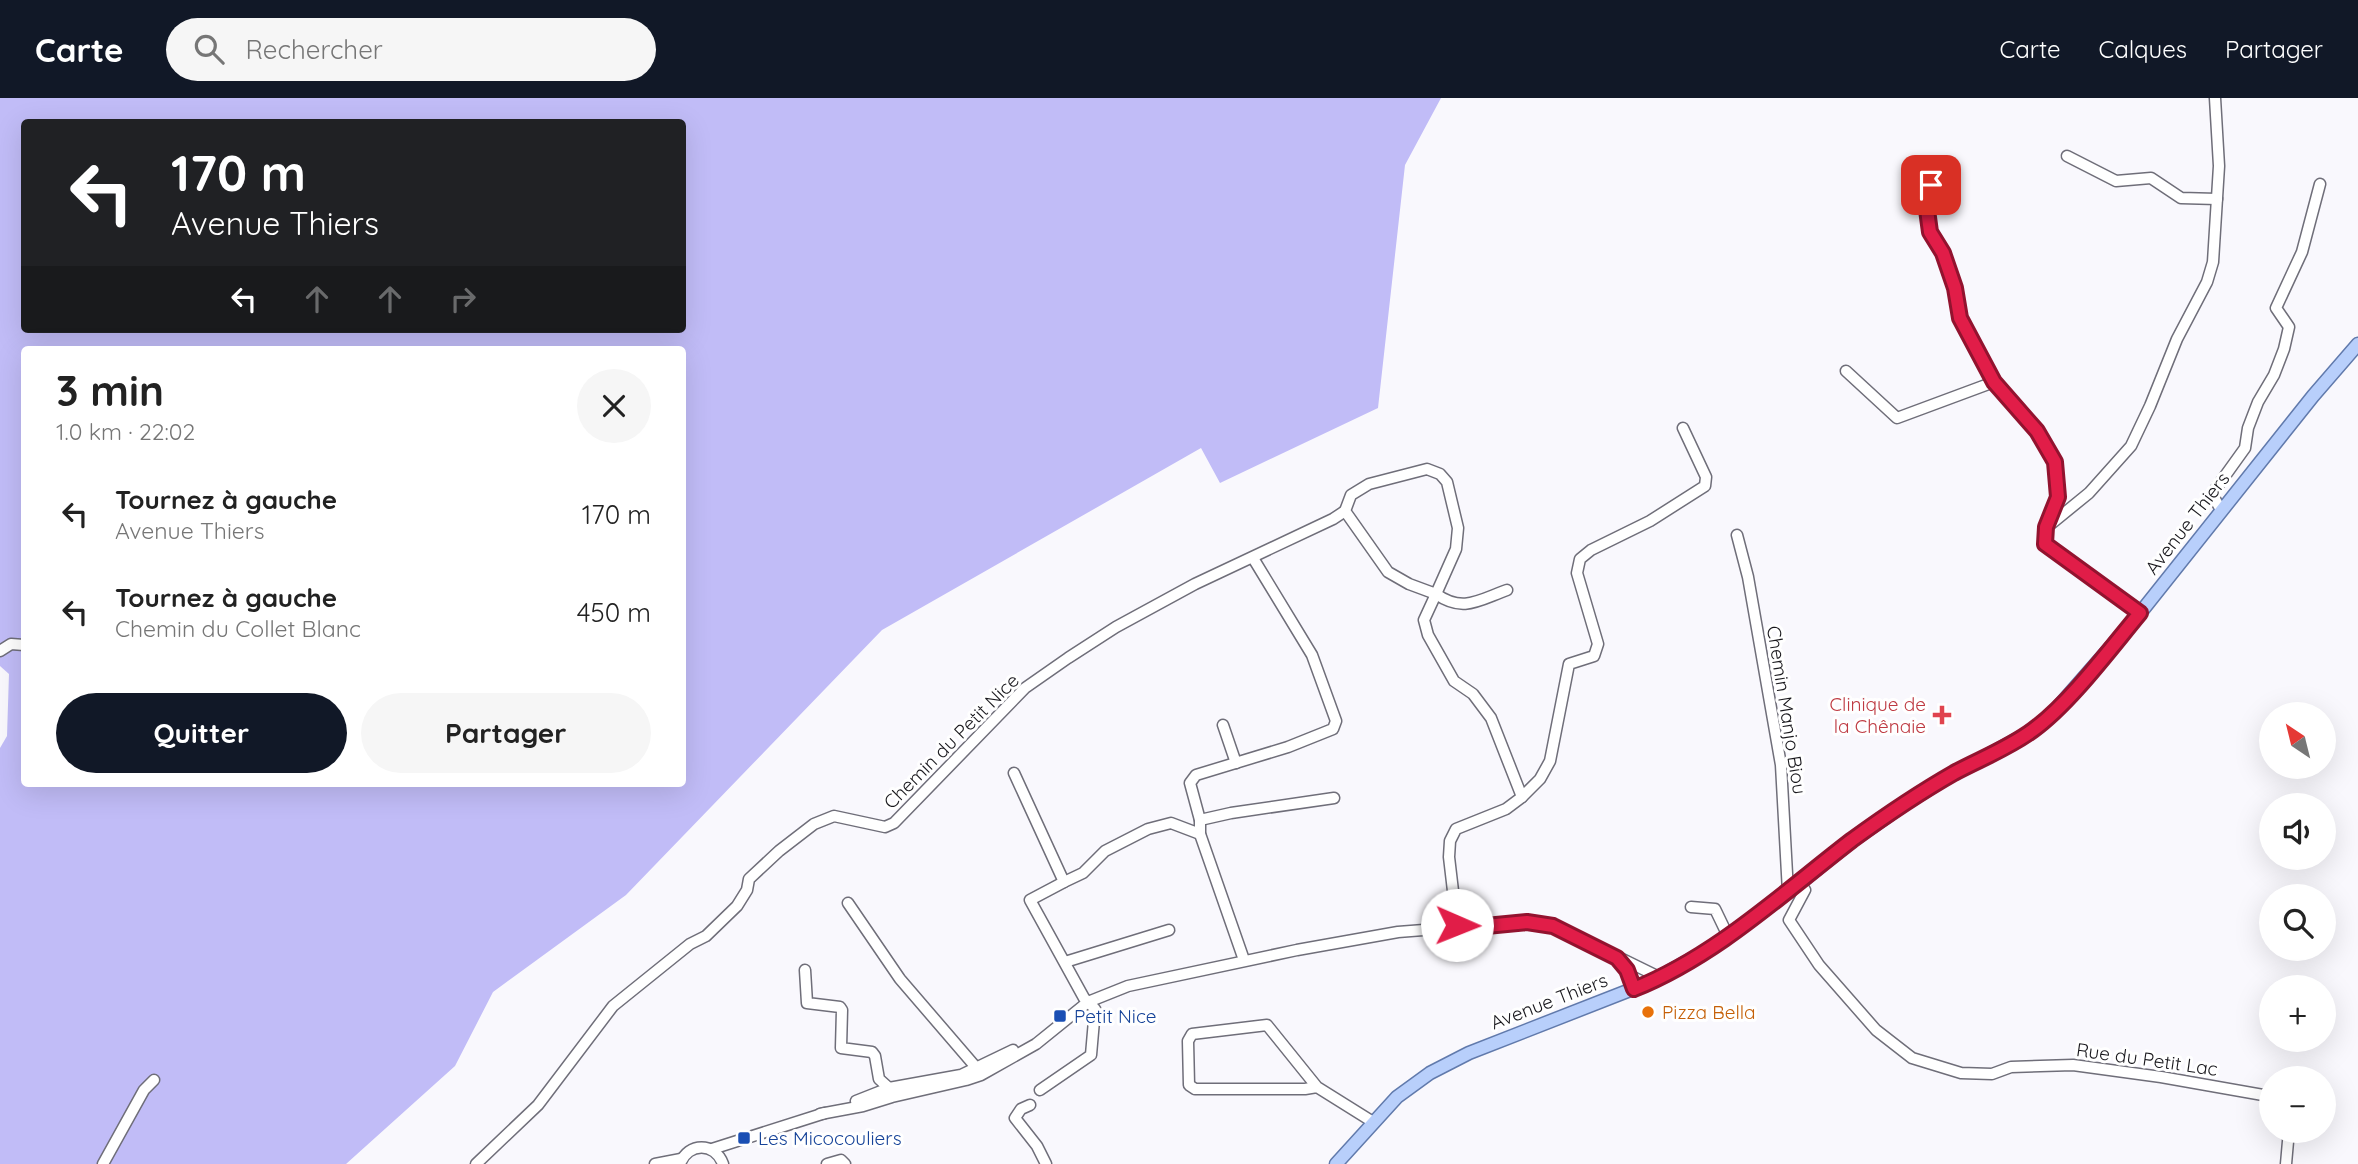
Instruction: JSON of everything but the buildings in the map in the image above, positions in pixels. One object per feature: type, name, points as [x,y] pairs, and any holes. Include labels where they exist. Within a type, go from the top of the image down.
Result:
[{"type":"main road","name":"Avenue Thiers","points":[[1336,1164],[1397,1097],[1430,1073],[1469,1053],[1659,977],[1728,936],[1902,806],[1953,774],[2032,731],[2059,706],[2140,613],[2358,344]]},
{"type":"street","points":[[2046,527],[2089,493],[2130,446],[2150,406],[2177,339],[2207,282],[2213,262],[2217,199],[2218,129],[2215,98]]},
{"type":"street","points":[[2067,156],[2116,181],[2151,178],[2181,198],[2217,199]]},
{"type":"street","points":[[2221,510],[2212,494],[2245,449],[2248,428],[2258,402],[2284,349],[2289,327],[2276,308],[2302,251],[2320,184]]},
{"type":"street","points":[[1931,185],[1933,198],[1927,210],[1930,232],[1943,253],[1955,288],[1960,318],[1994,382],[2037,431],[2055,462],[2058,497],[2046,527],[2045,544],[2140,613]]},
{"type":"street","points":[[1846,371],[1897,418],[1994,382]]},
{"type":"street","points":[[1455,929],[1457,925],[1449,857],[1450,841],[1457,829],[1506,809],[1540,779],[1550,761],[1569,664],[1594,656],[1598,644],[1577,573],[1580,559],[1591,550],[1650,521],[1705,486],[1706,477],[1683,428]]},
{"type":"street","points":[[1507,590],[1465,606],[1446,601],[1436,594],[1409,584],[1388,572],[1345,511],[1352,495],[1369,484],[1427,469],[1440,474],[1447,482],[1458,528],[1456,549],[1436,594],[1424,620],[1429,635],[1454,681],[1473,694],[1490,718],[1522,797]]},
{"type":"street","name":"Chemin du Petit Nice","points":[[477,1164],[538,1105],[613,1006],[690,944],[706,936],[737,906],[747,890],[749,879],[779,850],[825,818],[834,816],[885,827],[894,823],[1025,688],[1115,627],[1228,567],[1253,558],[1345,511]]},
{"type":"street","name":"Chemin Manjo Biou","points":[[1737,535],[1748,577],[1781,765],[1788,892]]},
{"type":"street","points":[[1244,958],[1200,834],[1200,820],[1190,783],[1196,775],[1288,747],[1333,729],[1336,722],[1312,655],[1253,558]]},
{"type":"street","points":[[0,651],[11,643],[21,645]]},
{"type":"street","points":[[1223,725],[1236,762]]},
{"type":"street","points":[[1014,773],[1064,882]]},
{"type":"street","points":[[1200,820],[1334,798]]},
{"type":"street","points":[[1040,1090],[1091,1055],[1095,1009],[1086,1000],[1030,900],[1083,873],[1105,851],[1148,829],[1171,823],[1200,834]]},
{"type":"street","name":"Rue du Petit Lac","points":[[1800,883],[1805,890],[1789,920],[1819,965],[1876,1030],[1912,1058],[1961,1073],[1992,1074],[2011,1067],[2073,1065],[2259,1094]]},
{"type":"street","points":[[848,904],[900,979],[979,1071]]},
{"type":"street","points":[[1691,907],[1715,909],[1728,936]]},
{"type":"street","points":[[655,1164],[680,1162],[691,1149],[712,1149],[820,1114],[863,1106],[891,1093],[953,1083],[1036,1044],[1086,1000],[1128,986],[1244,958],[1398,932],[1527,922],[1553,926],[1659,977]]},
{"type":"street","points":[[1065,962],[1169,930]]},
{"type":"street","points":[[1617,958],[1627,970],[1634,989]]},
{"type":"street","points":[[805,970],[807,1003],[840,1007],[841,1048],[872,1052],[878,1079],[891,1093]]},
{"type":"street","points":[[1317,1087],[1195,1089],[1189,1085],[1188,1041],[1192,1034],[1267,1025],[1317,1087],[1373,1122]]},
{"type":"street","points":[[103,1164],[144,1090],[153,1080]]},
{"type":"street","points":[[1030,1105],[1021,1109],[1015,1118],[1037,1146],[1046,1164]]},
{"type":"street","points":[[712,1149],[722,1162],[738,1140]]},
{"type":"street","points":[[2286,1164],[2288,1143]]},
{"type":"street","points":[[827,1164],[841,1160],[845,1164]]},
{"type":"shaded area","points":[[0,98],[1441,98],[1405,165],[1378,408],[1220,483],[1201,448],[882,630],[626,895],[493,992],[455,1066],[346,1164],[0,1164],[0,748],[7,736],[9,674],[0,666]]},
{"type":"place","name":"Clinique de la Chênaie","points":[[1942,715]]},
{"type":"place","name":"Pizza Bella","points":[[1648,1012]]},
{"type":"place","name":"Petit Nice","points":[[1060,1016]]},
{"type":"place","name":"Les Micocouliers","points":[[744,1138]]},
{"type":"route","points":[[1457,925],[1455,929],[1527,922],[1553,926],[1617,958],[1627,970],[1634,989],[1648,983],[1715,946],[1902,806],[1953,774],[2032,731],[2075,689],[2140,613],[2045,544],[2046,527],[2058,497],[2055,462],[2037,431],[1994,382],[1960,318],[1955,288],[1943,253],[1930,232],[1927,210],[1933,198],[1931,185]]}]
